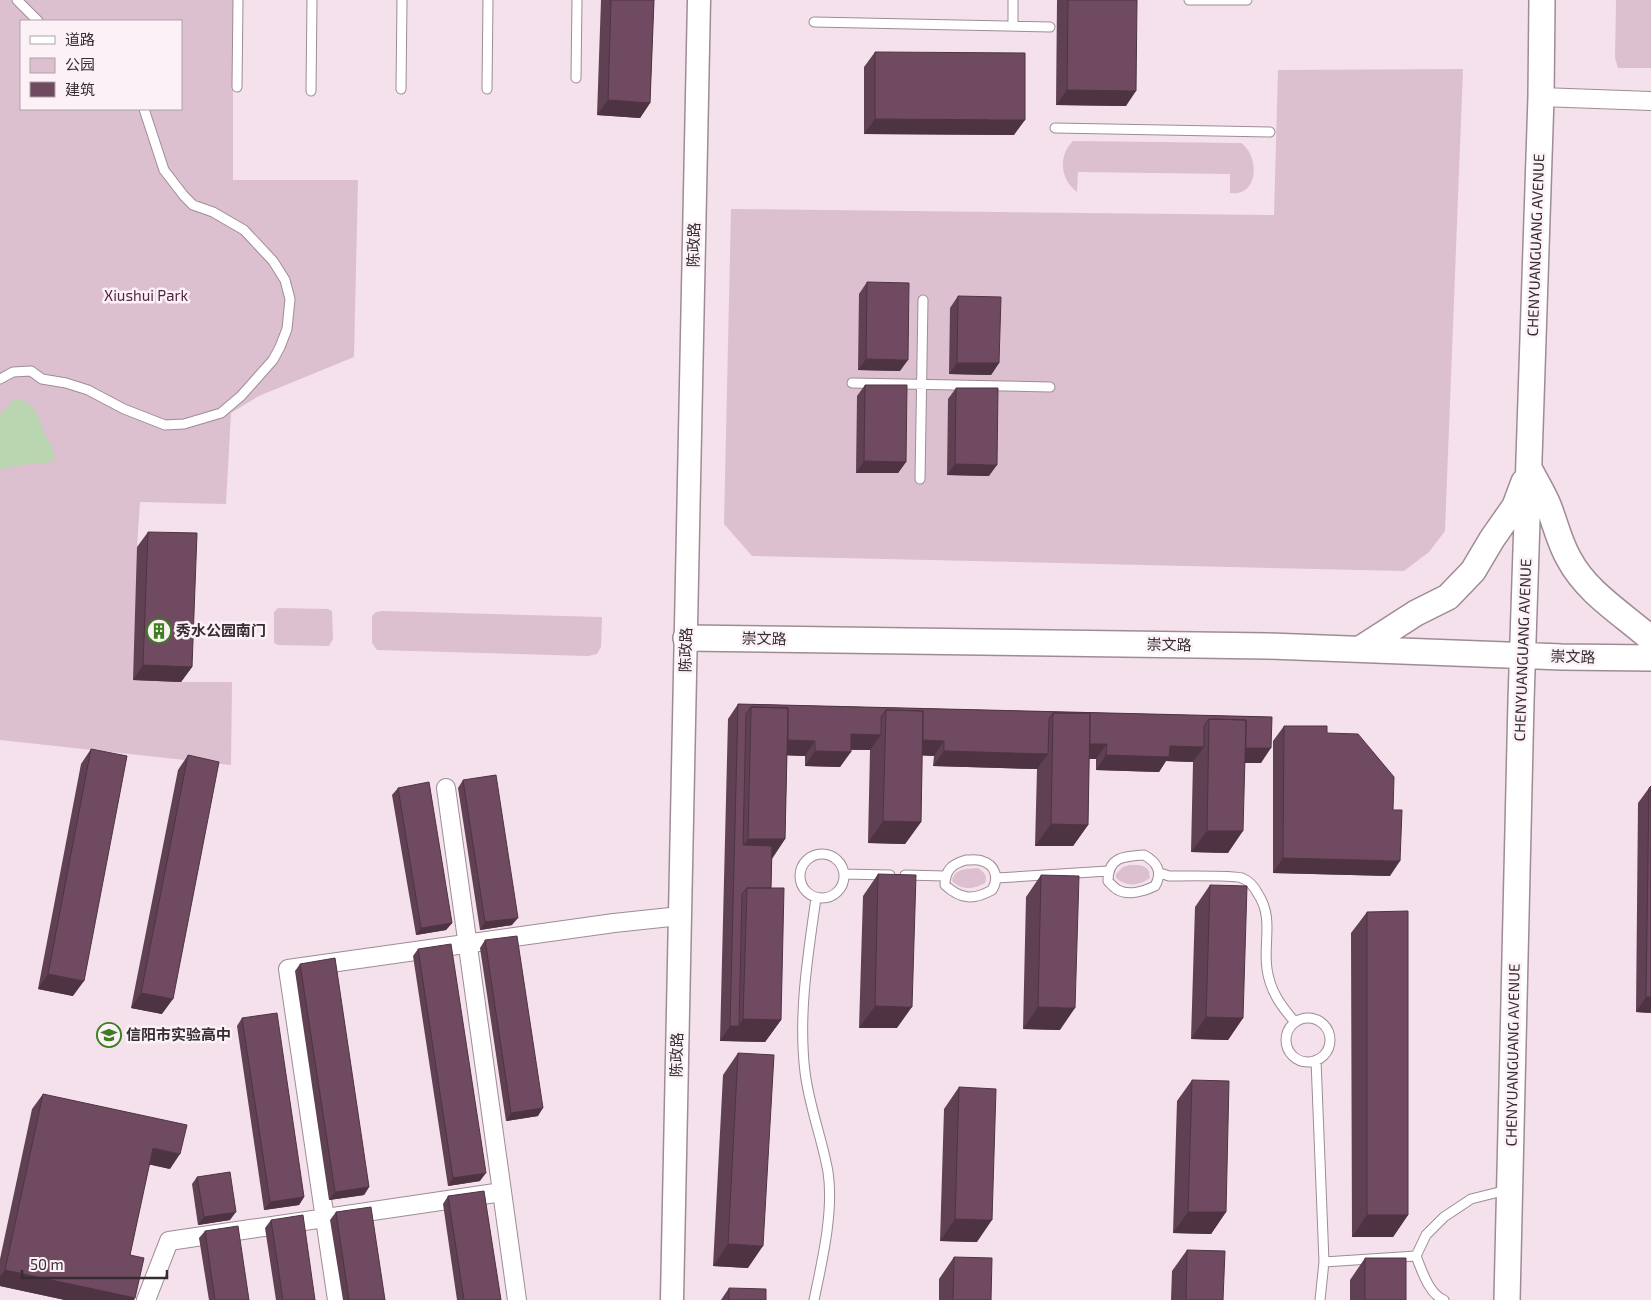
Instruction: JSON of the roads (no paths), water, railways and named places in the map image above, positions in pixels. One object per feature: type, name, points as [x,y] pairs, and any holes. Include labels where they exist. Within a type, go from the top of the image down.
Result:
[{"type":"main road","name":"CHENYUANGUANG AVENUE","points":[[1507,1300],[1523,655],[1541,97],[1542,0]]},
{"type":"main road","points":[[1529,468],[1547,503],[1569,559],[1602,599],[1651,639]]},
{"type":"main road","points":[[1360,650],[1416,613],[1448,597],[1473,571],[1515,506],[1529,468]]},
{"type":"main road","name":"崇文路","points":[[686,638],[1268,646],[1651,658]]},
{"type":"street","name":"陈政路","points":[[672,1300],[699,0]]},
{"type":"street","points":[[1541,97],[1651,101]]},
{"type":"street","points":[[446,788],[517,1300]]},
{"type":"street","points":[[337,1300],[288,969],[614,923],[680,916]]},
{"type":"street","points":[[146,1300],[169,1242],[502,1192]]},
{"type":"lane","points":[[17,0],[37,20]]},
{"type":"lane","points":[[237,87],[238,0]]},
{"type":"lane","points":[[311,91],[312,0]]},
{"type":"lane","points":[[401,89],[402,0]]},
{"type":"lane","points":[[487,89],[488,0]]},
{"type":"lane","points":[[576,78],[577,0]]},
{"type":"lane","points":[[1013,0],[1013,26]]},
{"type":"lane","points":[[1189,0],[1247,0]]},
{"type":"lane","points":[[814,22],[1050,27]]},
{"type":"lane","points":[[0,379],[13,372],[31,371],[42,379],[66,383],[88,390],[124,409],[165,425],[184,424],[221,413],[241,396],[273,360],[280,347],[288,329],[290,299],[284,280],[273,261],[244,230],[213,212],[193,205],[184,196],[164,170],[144,110]]},
{"type":"lane","points":[[1055,128],[1270,132]]},
{"type":"lane","points":[[920,480],[923,300]]},
{"type":"lane","points":[[852,383],[1050,387]]},
{"type":"lane","points":[[822,854],[833,856],[841,864],[844,874],[842,884],[836,893],[827,898],[816,898],[807,892],[801,883],[800,873],[804,863],[812,856],[822,854]]},
{"type":"lane","points":[[1144,855],[1152,859],[1158,866],[1160,874],[1155,886],[1146,890],[1128,892],[1118,890],[1108,881],[1108,871],[1112,864],[1120,859],[1144,855]]},
{"type":"lane","points":[[966,860],[981,860],[995,870],[997,878],[992,890],[984,895],[965,897],[955,895],[945,886],[945,876],[949,868],[956,863],[966,860]]},
{"type":"lane","points":[[997,878],[1108,871]]},
{"type":"lane","points":[[844,874],[945,876]]},
{"type":"lane","points":[[1160,874],[1170,876],[1241,877],[1254,887],[1263,902],[1266,914],[1267,967],[1271,986],[1280,1006],[1295,1022]]},
{"type":"lane","points":[[814,1300],[828,1219],[828,1173],[805,1072],[803,1022],[808,956],[816,898]]},
{"type":"lane","points":[[1308,1018],[1318,1020],[1326,1028],[1330,1038],[1328,1048],[1322,1057],[1312,1062],[1302,1062],[1292,1056],[1286,1048],[1286,1037],[1290,1027],[1295,1022],[1308,1018]]},
{"type":"lane","points":[[1316,1060],[1324,1262],[1320,1300]]},
{"type":"lane","points":[[1444,1300],[1437,1297],[1424,1276],[1416,1256],[1426,1235],[1444,1217],[1471,1199],[1510,1189]]},
{"type":"lane","points":[[1324,1262],[1416,1256]]},
{"type":"place","name":"秀水公园南门","points":[[159,631]]},
{"type":"place","name":"信阳市实验高中","points":[[109,1035]]},
{"type":"park label","name":"Xiushui Park","points":[[146,296]]}]
